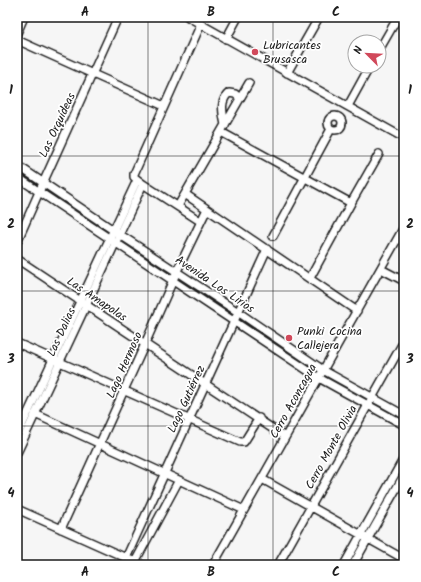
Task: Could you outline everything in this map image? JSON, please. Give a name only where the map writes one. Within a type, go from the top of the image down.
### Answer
[{"type":"street","points":[[18,30],[24,17]]},
{"type":"street","name":"Las Orquídeas","points":[[17,242],[42,183],[118,17]]},
{"type":"street","points":[[188,17],[404,138]]},
{"type":"street","points":[[226,39],[238,17]]},
{"type":"street","points":[[287,73],[319,17]]},
{"type":"street","points":[[387,36],[398,17]]},
{"type":"street","name":"Las Dalias","points":[[17,436],[56,361],[140,182],[134,174],[201,24]]},
{"type":"street","points":[[17,40],[164,106]]},
{"type":"street","points":[[348,106],[366,74]]},
{"type":"street","points":[[178,206],[249,83]]},
{"type":"street","points":[[225,125],[222,102],[229,94],[235,94],[240,98]]},
{"type":"street","points":[[273,236],[331,129]]},
{"type":"street","points":[[221,132],[351,203]]},
{"type":"street","points":[[310,278],[379,154]]},
{"type":"street","name":"Avenida Los Lirios","points":[[17,165],[323,370],[404,415]]},
{"type":"street","name":"Avenida Los Lirios","points":[[17,177],[319,378],[404,424]]},
{"type":"street","points":[[140,182],[200,221]]},
{"type":"street","points":[[185,194],[357,311]]},
{"type":"street","name":"Lago Hermoso","points":[[61,529],[177,271],[207,209]]},
{"type":"street","name":"Cerro Aconcagua","points":[[213,565],[404,227]]},
{"type":"street","name":"Lago Gutiérrez","points":[[126,558],[188,419],[267,249]]},
{"type":"street","name":"Las Amapolas","points":[[17,259],[259,418],[285,437]]},
{"type":"street","points":[[381,269],[404,281]]},
{"type":"street","name":"Cerro Monte Olivia","points":[[278,565],[404,341]]},
{"type":"street","points":[[17,343],[240,442],[244,442],[248,437],[259,418]]},
{"type":"street","name":"Las Dalias","points":[[17,453],[35,414],[56,361]]},
{"type":"street","points":[[35,414],[244,510]]},
{"type":"street","points":[[344,565],[404,458]]},
{"type":"street","points":[[353,565],[404,475]]},
{"type":"street","points":[[262,479],[404,559]]},
{"type":"street","points":[[135,562],[179,480]]},
{"type":"street","points":[[17,509],[142,565]]},
{"type":"place","name":"Lubricantes Brusasca","points":[[255,52]]},
{"type":"place","name":"Punki Cocina Callejera","points":[[289,338]]}]
